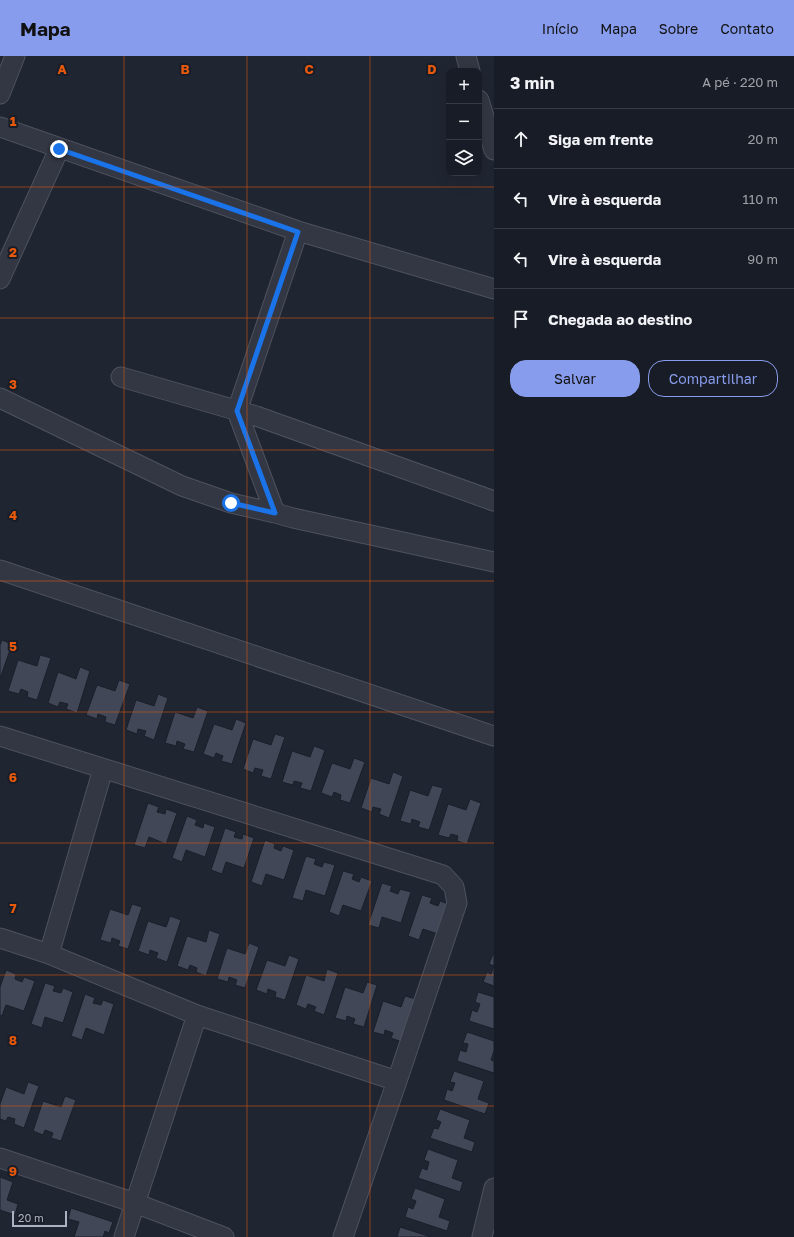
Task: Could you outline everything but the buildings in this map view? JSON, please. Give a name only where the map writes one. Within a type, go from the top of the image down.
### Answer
[{"type":"street","points":[[0,94],[15,56]]},
{"type":"street","points":[[466,56],[469,68]]},
{"type":"street","points":[[480,104],[494,150]]},
{"type":"street","points":[[0,127],[298,232],[494,289]]},
{"type":"street","points":[[0,279],[59,149]]},
{"type":"street","points":[[275,513],[237,411],[298,232]]},
{"type":"street","points":[[121,377],[256,416],[494,502]]},
{"type":"street","points":[[1,401],[182,486],[231,503],[494,562]]},
{"type":"street","points":[[0,570],[494,736]]},
{"type":"street","points":[[0,736],[443,875],[454,888],[457,903],[397,1081],[342,1237]]},
{"type":"street","points":[[49,954],[103,769]]},
{"type":"street","points":[[0,938],[49,954],[197,1015],[397,1081]]},
{"type":"street","points":[[124,1237],[197,1015]]},
{"type":"street","points":[[0,1158],[136,1203],[224,1237]]},
{"type":"street","points":[[482,1237],[493,1192]]},
{"type":"route","points":[[59,149],[298,232],[237,411],[275,513],[231,503]]}]
